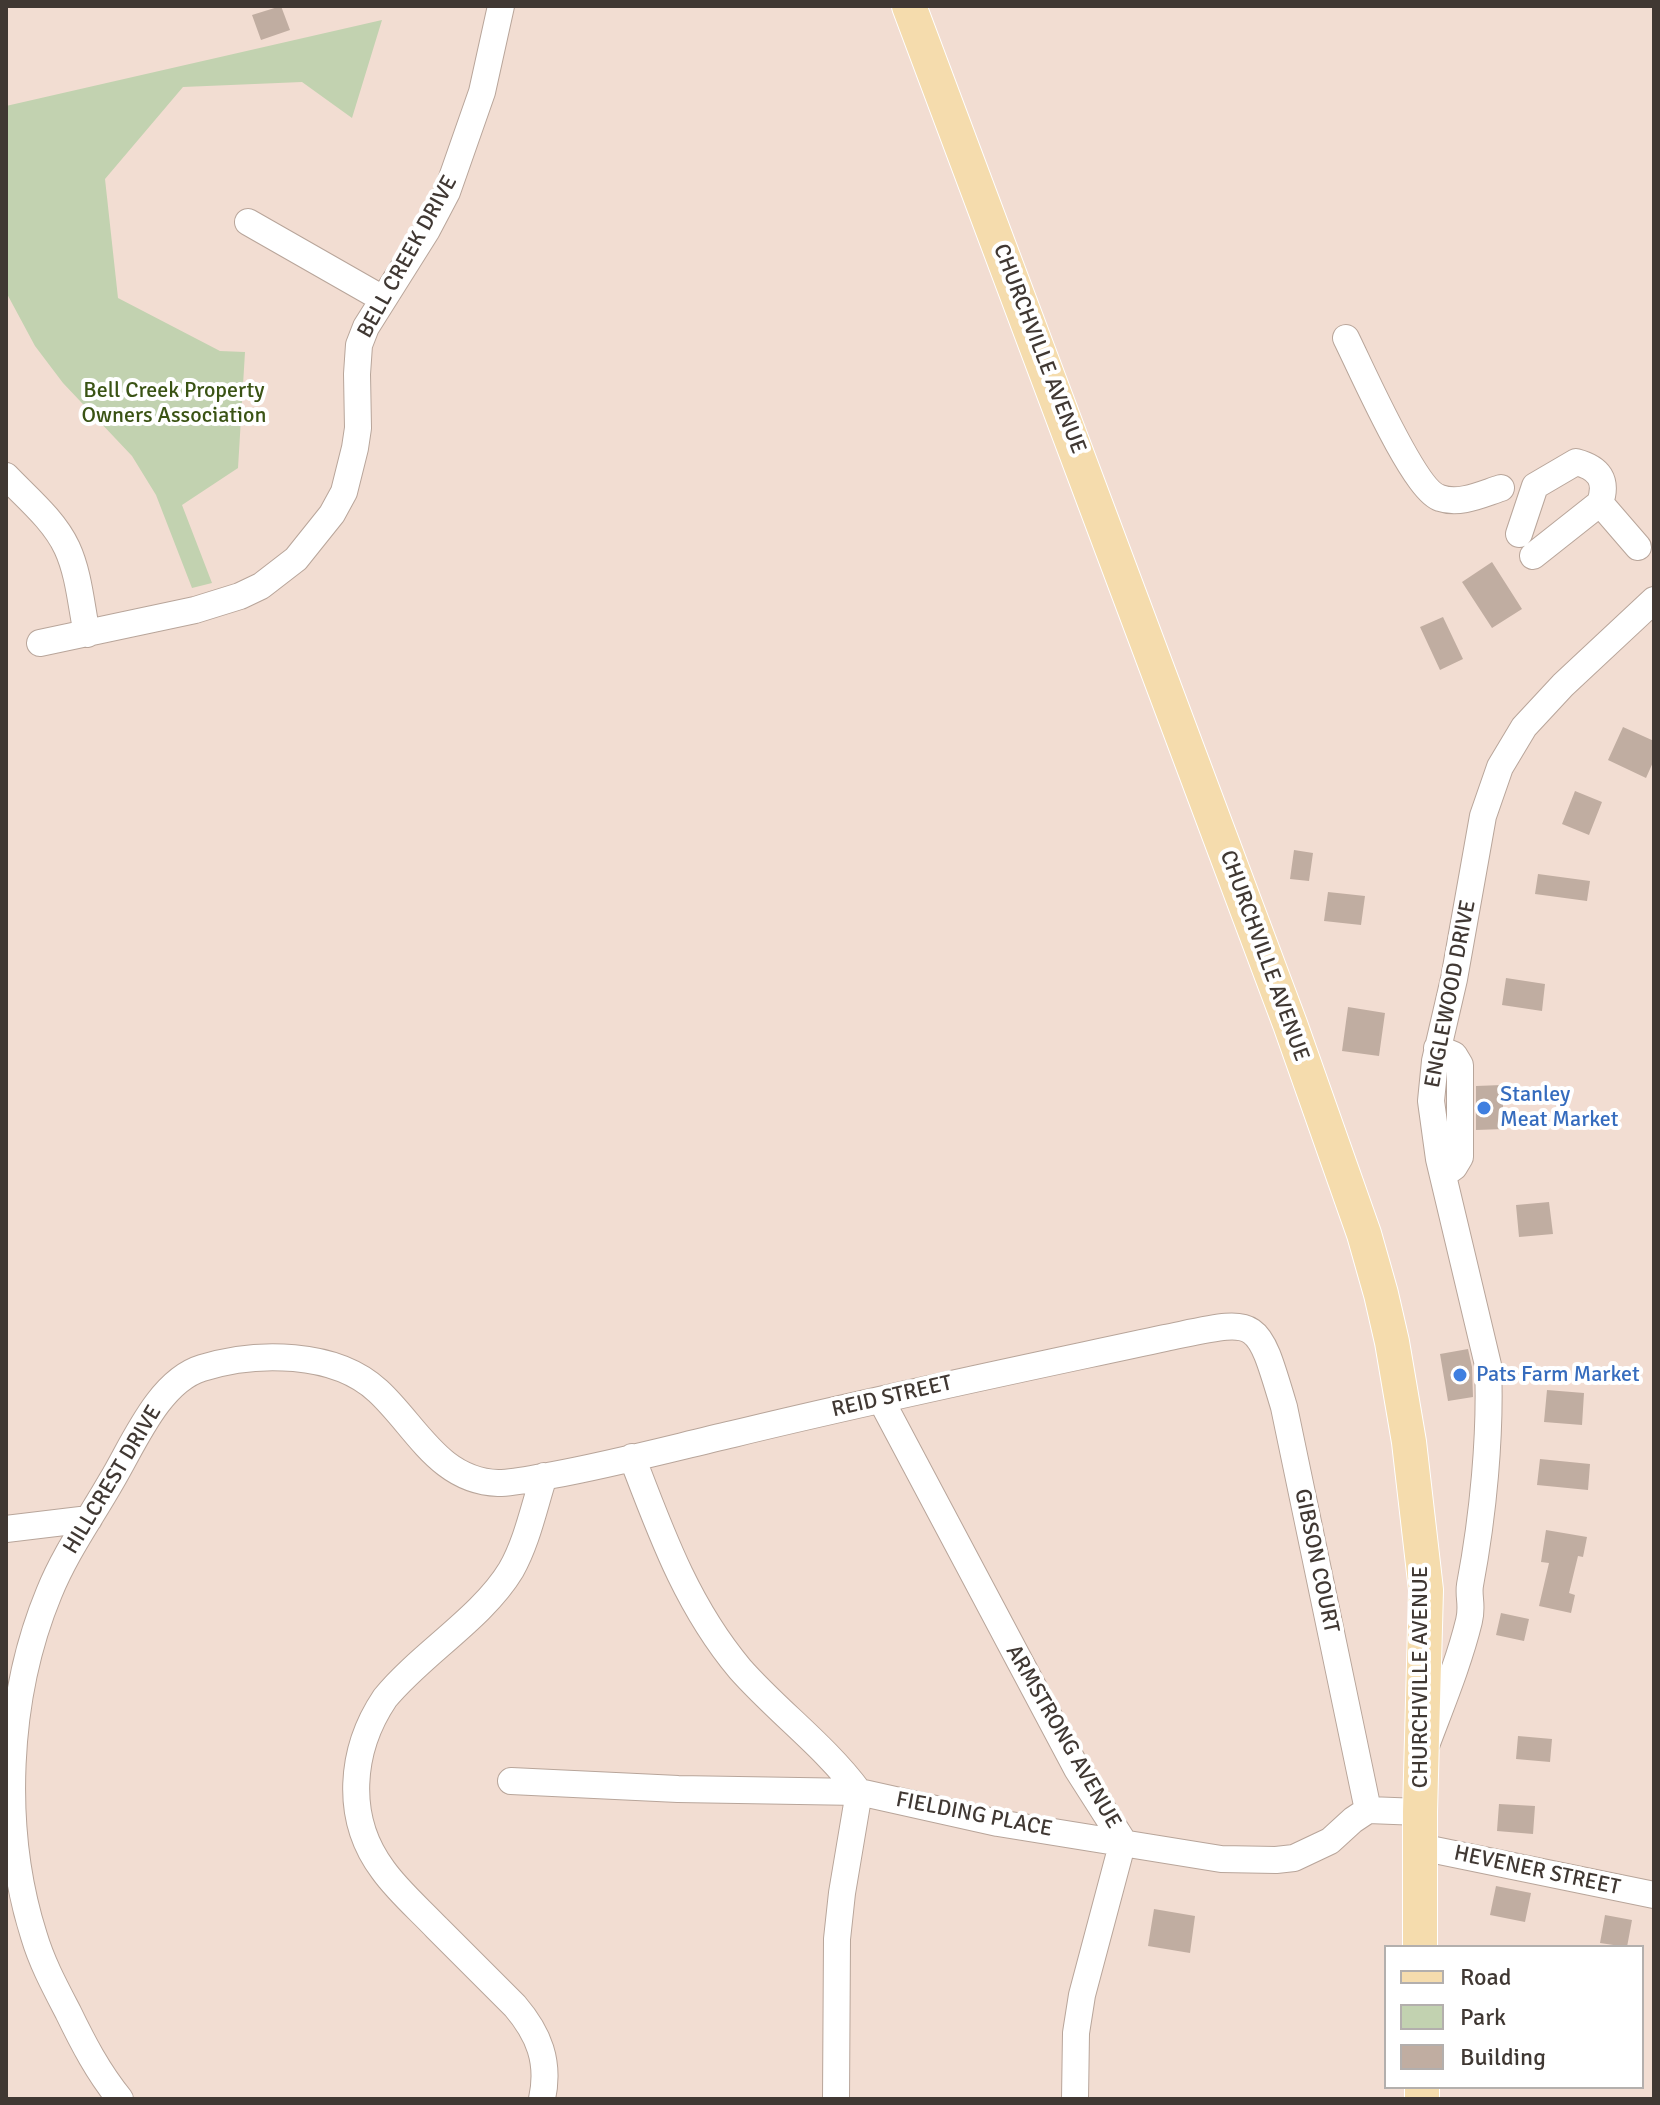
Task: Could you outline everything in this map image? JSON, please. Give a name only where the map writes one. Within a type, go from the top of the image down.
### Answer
[{"type":"main road","name":"CHURCHVILLE AVENUE","points":[[909,6],[1192,759],[1364,1234],[1392,1342],[1409,1442],[1426,1590],[1420,1945]]},
{"type":"street","name":"BELL CREEK DRIVE","points":[[40,643],[195,610],[240,596],[280,573],[315,537],[332,514],[352,468],[358,428],[359,345],[366,327],[427,230],[447,192],[482,92],[501,6]]},
{"type":"street","points":[[248,222],[383,299]]},
{"type":"street","points":[[1346,338],[1407,459],[1420,480],[1437,498],[1455,502],[1501,488]]},
{"type":"street","points":[[1576,462],[1592,466],[1601,478],[1604,491],[1600,503],[1526,545],[1535,486],[1576,462]]},
{"type":"street","points":[[6,476],[42,514],[66,546],[73,563],[87,634]]},
{"type":"street","points":[[1600,503],[1638,547]]},
{"type":"street","name":"ENGLEWOOD DRIVE","points":[[1423,1754],[1465,1635],[1472,1603],[1469,1589],[1480,1536],[1488,1365],[1431,1117],[1437,1048],[1457,966],[1483,816],[1500,767],[1524,727],[1547,701],[1654,600]]},
{"type":"street","name":"REID STREET","points":[[544,1476],[1165,1338],[1240,1326]]},
{"type":"street","name":"GIBSON COURT","points":[[1240,1326],[1256,1333],[1269,1355],[1284,1407],[1368,1810]]},
{"type":"street","name":"HILLCREST DRIVE","points":[[120,2099],[94,2063],[18,1925],[19,1866],[12,1803],[13,1748],[26,1666],[47,1595],[156,1406],[180,1378],[200,1368],[256,1359],[319,1360],[353,1372],[383,1395],[427,1449],[450,1468],[471,1478],[498,1483],[544,1476]]},
{"type":"street","name":"ARMSTRONG AVENUE","points":[[881,1400],[1077,1769],[1123,1841],[1082,1995],[1076,2033],[1075,2099]]},
{"type":"street","points":[[632,1457],[670,1557],[714,1634],[770,1702],[838,1764],[859,1792],[837,1939],[836,2099]]},
{"type":"street","points":[[542,2099],[544,2058],[532,2027],[384,1871],[363,1832],[356,1783],[362,1744],[385,1698],[491,1595],[513,1566],[544,1476]]},
{"type":"street","points":[[6,1529],[89,1519]]},
{"type":"street","points":[[1426,1590],[1456,1593],[1469,1589]]},
{"type":"street","name":"FIELDING PLACE","points":[[511,1781],[678,1789],[859,1792],[998,1823],[1221,1859],[1294,1858],[1330,1841],[1368,1810]]},
{"type":"street","points":[[1368,1810],[1420,1812]]},
{"type":"street","name":"HEVENER STREET","points":[[1420,1847],[1654,1895]]},
{"type":"green space","name":"Bell Creek Property Owners Association","points":[[382,20],[352,118],[302,82],[183,87],[105,179],[118,298],[220,351],[245,352],[238,468],[182,505],[212,583],[192,588],[156,495],[132,456],[63,383],[35,346],[6,292],[6,106]]},
{"type":"building","points":[[281,6],[290,30],[261,40],[252,15]]},
{"type":"building","points":[[1492,562],[1522,609],[1492,628],[1462,582]]},
{"type":"building","points":[[1443,617],[1463,659],[1440,670],[1420,627]]},
{"type":"building","points":[[1623,727],[1654,741],[1654,760],[1646,778],[1608,760]]},
{"type":"building","points":[[1575,791],[1602,802],[1589,835],[1562,824]]},
{"type":"building","points":[[1294,850],[1313,853],[1309,881],[1290,879]]},
{"type":"building","points":[[1538,874],[1590,881],[1587,901],[1535,894]]},
{"type":"building","points":[[1328,892],[1365,896],[1361,925],[1324,921]]},
{"type":"building","points":[[1506,978],[1545,984],[1542,1011],[1502,1005]]},
{"type":"building","points":[[1348,1007],[1385,1013],[1379,1056],[1342,1051]]},
{"type":"building","name":"Stanley Meat Market","points":[[1502,1085],[1504,1129],[1476,1130],[1476,1086]]},
{"type":"building","points":[[1549,1202],[1553,1234],[1519,1237],[1516,1205]]},
{"type":"building","name":"Pats Farm Market","points":[[1468,1349],[1473,1397],[1448,1401],[1440,1354]]},
{"type":"building","points":[[1547,1390],[1584,1393],[1582,1425],[1544,1422]]},
{"type":"building","points":[[1540,1459],[1590,1464],[1588,1490],[1537,1485]]},
{"type":"building","points":[[1546,1530],[1587,1537],[1583,1557],[1578,1556],[1569,1593],[1575,1595],[1571,1613],[1539,1606],[1549,1563],[1541,1562]]},
{"type":"building","points":[[1501,1613],[1529,1619],[1524,1641],[1496,1635]]},
{"type":"building","points":[[1518,1736],[1552,1739],[1550,1762],[1516,1759]]},
{"type":"building","points":[[1499,1804],[1535,1806],[1533,1834],[1497,1831]]},
{"type":"building","points":[[1496,1886],[1531,1893],[1525,1922],[1490,1915]]},
{"type":"building","points":[[1154,1909],[1195,1916],[1190,1953],[1148,1946]]},
{"type":"building","points":[[1605,1915],[1632,1920],[1627,1945],[1600,1943]]},
{"type":"place","name":"Stanley Meat Market","points":[[1484,1108]]},
{"type":"place","name":"Pats Farm Market","points":[[1460,1375]]}]
